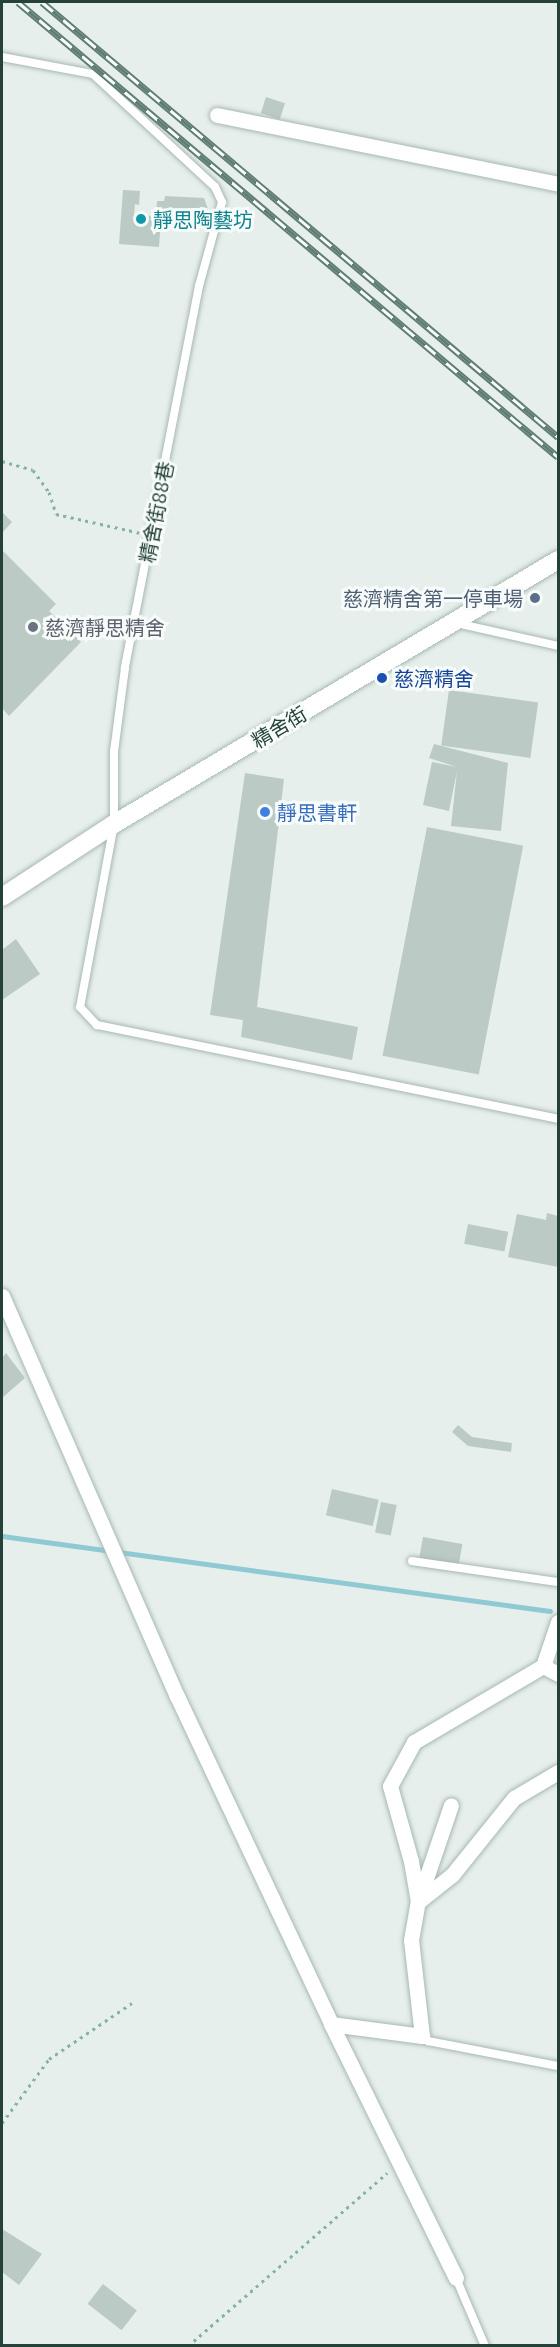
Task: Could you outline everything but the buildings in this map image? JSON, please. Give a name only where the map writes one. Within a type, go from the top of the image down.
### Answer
[{"type":"street","points":[[217,115],[558,184]]},
{"type":"street","name":"精舍街","points":[[2,897],[114,824],[558,560]]},
{"type":"street","points":[[2,1296],[177,1696],[331,2024],[456,2278]]},
{"type":"street","points":[[418,1902],[411,1861],[390,1786],[414,1742],[543,1666],[558,1622]]},
{"type":"street","points":[[543,1666],[558,1674]]},
{"type":"street","points":[[418,1902],[452,1875],[514,1798],[558,1772]]},
{"type":"street","points":[[331,2024],[422,2036],[411,1940],[418,1902],[451,1804]]},
{"type":"lane","name":"精舍街88巷","points":[[2,57],[93,74],[215,187],[222,202],[200,286],[125,668],[114,751],[114,824],[80,1006],[97,1025],[558,1119]]},
{"type":"lane","points":[[455,623],[558,646]]},
{"type":"lane","points":[[412,1561],[558,1582]]},
{"type":"lane","points":[[422,2036],[428,2041],[558,2066]]},
{"type":"lane","points":[[456,2278],[485,2346]]},
{"type":"path","points":[[2,461],[33,470],[49,492],[56,514],[151,535]]},
{"type":"path","points":[[2,2123],[49,2059],[132,2003]]},
{"type":"path","points":[[188,2346],[399,2162]]},
{"type":"waterway","points":[[2,1536],[550,1611]]},
{"type":"railway","points":[[18,2],[558,457]]},
{"type":"railway","points":[[42,2],[558,437]]},
{"type":"place","name":"靜思陶藝坊","points":[[141,219]]},
{"type":"place","name":"慈濟精舍第一停車場","points":[[535,598]]},
{"type":"place","name":"慈濟靜思精舍","points":[[33,627]]},
{"type":"place","name":"慈濟精舍","points":[[382,678]]},
{"type":"place","name":"靜思書軒","points":[[265,812]]}]
